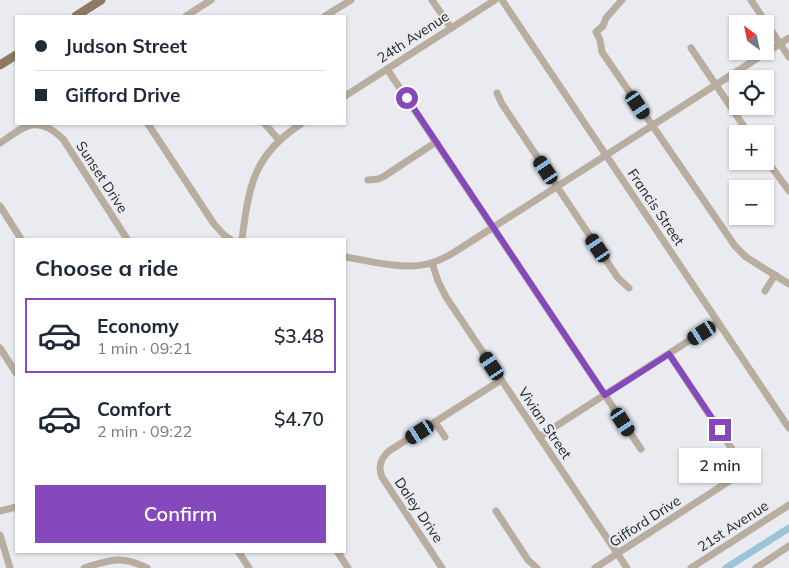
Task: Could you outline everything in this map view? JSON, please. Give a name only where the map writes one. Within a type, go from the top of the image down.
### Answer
[{"type":"main road","points":[[78,15],[101,0]]},
{"type":"main road","points":[[0,65],[15,56]]},
{"type":"street","points":[[188,15],[211,0]]},
{"type":"street","points":[[327,15],[351,0]]},
{"type":"street","points":[[432,0],[451,28]]},
{"type":"street","name":"24th Avenue","points":[[346,95],[495,0]]},
{"type":"street","name":"Francis Street","points":[[502,0],[789,428]]},
{"type":"street","points":[[622,0],[596,32],[600,40],[602,52],[734,246],[746,257],[789,284]]},
{"type":"street","points":[[750,0],[789,57]]},
{"type":"street","points":[[346,257],[397,265],[421,265],[432,263],[453,253],[789,38]]},
{"type":"street","points":[[691,48],[743,125]]},
{"type":"street","points":[[387,69],[641,449]]},
{"type":"street","points":[[497,93],[502,104],[618,278],[629,288]]},
{"type":"street","name":"Sunset Drive","points":[[0,143],[29,125]]},
{"type":"street","name":"Sunset Drive","points":[[38,125],[56,132],[63,139],[126,238]]},
{"type":"street","points":[[149,125],[214,224],[228,238]]},
{"type":"street","points":[[266,125],[280,140]]},
{"type":"street","points":[[242,238],[248,194],[257,170],[264,158],[280,140],[300,125]]},
{"type":"street","points":[[368,180],[383,177],[436,142]]},
{"type":"street","points":[[774,170],[789,191]]},
{"type":"street","points":[[0,206],[20,238]]},
{"type":"street","name":"Vivian Street","points":[[432,263],[446,297],[627,568]]},
{"type":"street","points":[[765,291],[775,275]]},
{"type":"street","points":[[539,437],[718,322]]},
{"type":"street","points":[[0,348],[15,371]]},
{"type":"street","points":[[669,354],[740,461],[740,471],[749,472]]},
{"type":"street","points":[[371,463],[380,466],[384,455],[389,451],[501,380]]},
{"type":"street","points":[[435,422],[445,437]]},
{"type":"street","name":"Daley Drive","points":[[380,466],[382,477],[442,568]]},
{"type":"street","name":"Gifford Drive","points":[[595,568],[737,476],[740,471]]},
{"type":"street","name":"21st Avenue","points":[[692,568],[789,505]]},
{"type":"street","points":[[0,511],[15,507]]},
{"type":"street","points":[[496,511],[528,560],[537,568]]},
{"type":"street","points":[[0,535],[10,568]]},
{"type":"street","points":[[756,568],[789,546]]},
{"type":"street","points":[[239,553],[249,568]]},
{"type":"street","points":[[338,553],[348,568]]},
{"type":"street","points":[[84,568],[112,560],[130,561],[147,568]]},
{"type":"waterway","points":[[726,568],[789,528]]},
{"type":"route","points":[[407,98],[605,395],[669,354],[720,430]]}]
